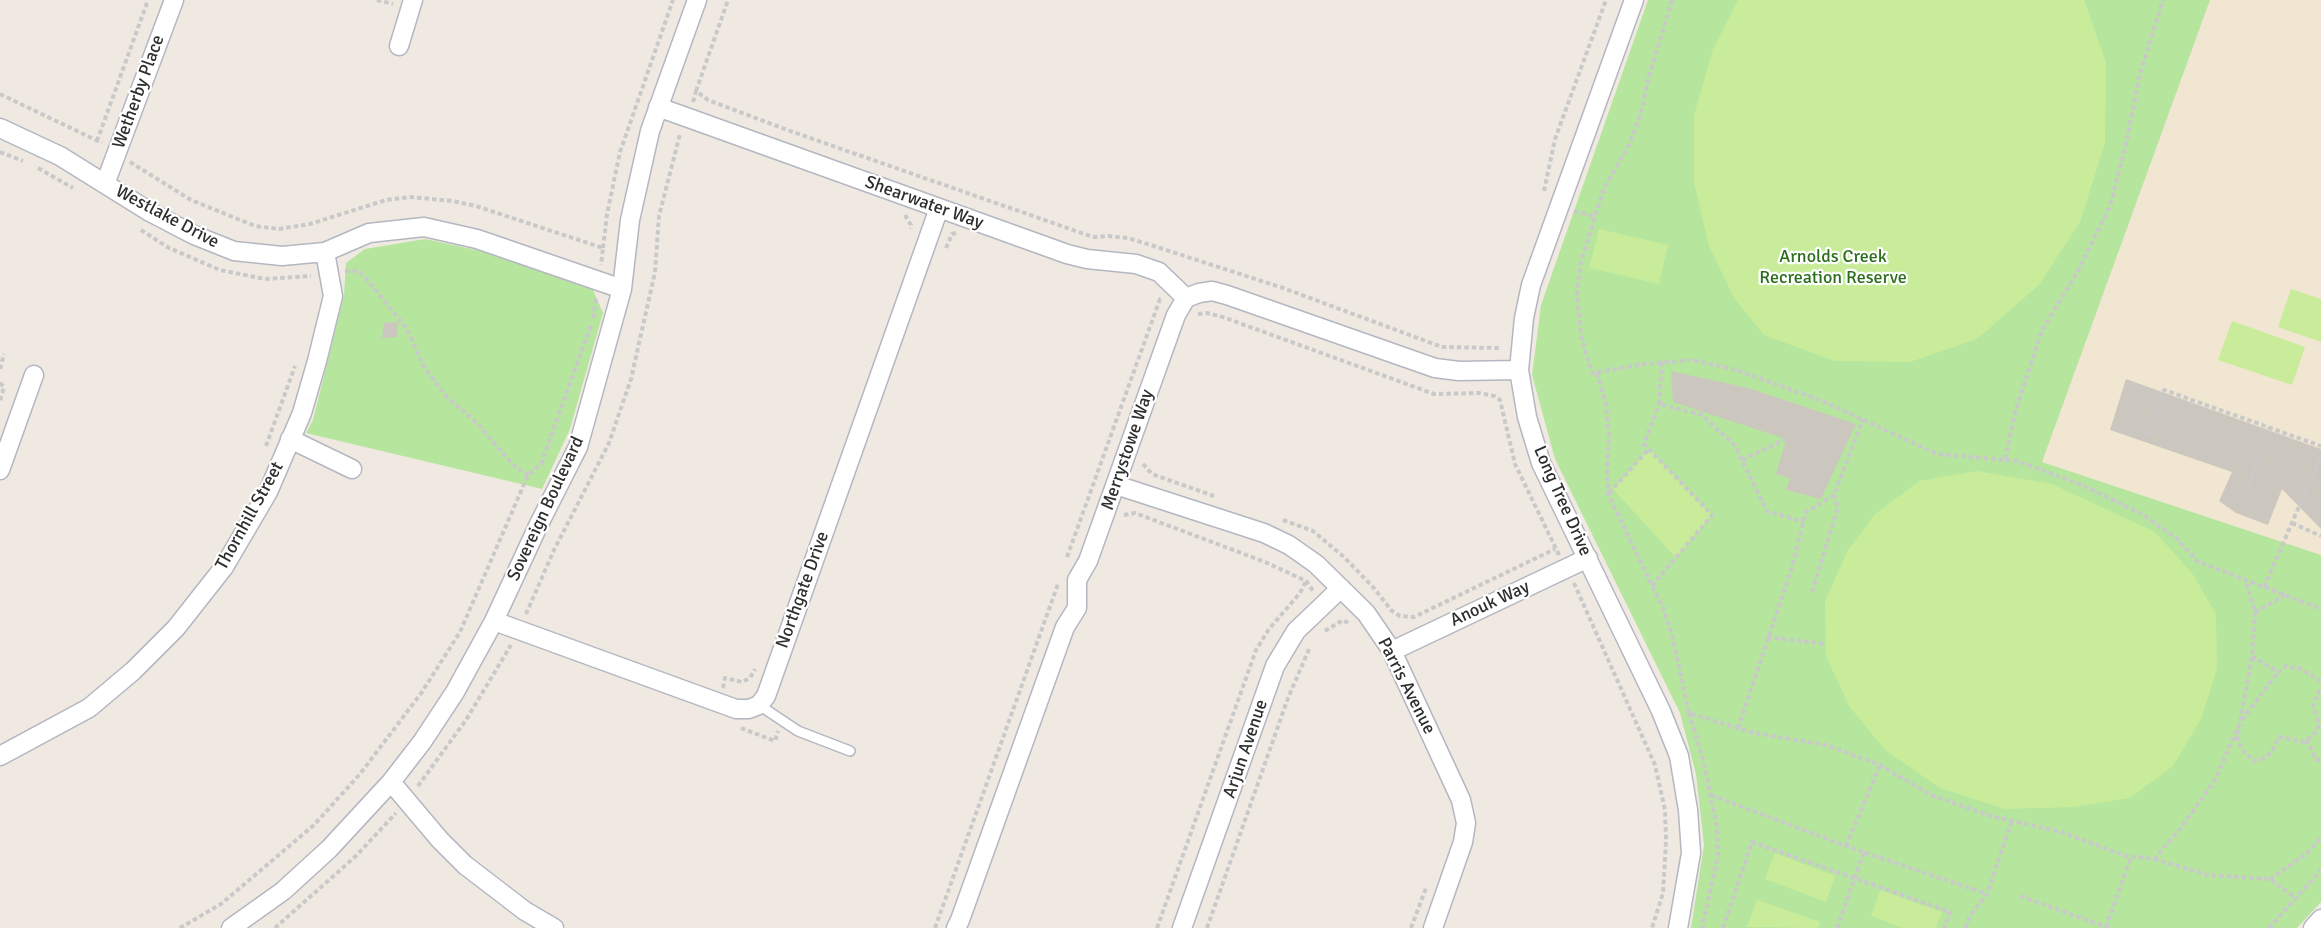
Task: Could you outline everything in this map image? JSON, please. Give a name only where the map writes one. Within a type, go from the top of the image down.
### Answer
[{"type":"street","name":"Wetherby Place","points":[[105,184],[174,0]]},
{"type":"street","points":[[399,46],[413,0]]},
{"type":"street","name":"Sovereign Boulevard","points":[[234,927],[283,891],[329,849],[391,782],[422,742],[455,692],[494,621],[578,447],[622,290],[630,220],[643,161],[658,107],[697,0]]},
{"type":"street","name":"Long Tree Drive","points":[[1634,0],[1531,285],[1524,318],[1519,370],[1527,417],[1541,463],[1661,711],[1679,756],[1688,810],[1691,853],[1678,928]]},
{"type":"street","name":"Shearwater Way","points":[[658,107],[1067,254],[1087,259],[1136,264],[1159,272],[1184,302]]},
{"type":"street","name":"Westlake Drive","points":[[0,128],[60,156],[150,212],[194,235],[234,251],[282,256],[325,252],[369,233],[424,227],[477,239],[622,290]]},
{"type":"street","name":"Northgate Drive","points":[[759,705],[766,696],[939,208]]},
{"type":"street","name":"Thornhill Street","points":[[0,756],[89,708],[133,670],[176,628],[224,567],[268,492],[302,413],[333,296],[325,252]]},
{"type":"street","points":[[1184,302],[1199,293],[1212,291],[1435,368],[1459,371],[1519,370]]},
{"type":"street","name":"Merrystowe Way","points":[[956,928],[1065,627],[1077,608],[1077,580],[1088,561],[1176,315],[1184,302]]},
{"type":"street","points":[[0,471],[34,375]]},
{"type":"street","points":[[290,440],[352,468]]},
{"type":"street","name":"Parris Avenue","points":[[1116,484],[1264,533],[1316,564],[1366,613],[1392,651],[1461,800],[1466,823],[1463,842],[1433,928]]},
{"type":"street","name":"Anouk Way","points":[[1392,651],[1571,576],[1588,558]]},
{"type":"street","name":"Arjun Avenue","points":[[1182,928],[1275,666],[1296,631],[1341,588]]},
{"type":"street","points":[[494,621],[517,642],[736,709],[749,709],[759,705]]},
{"type":"street","points":[[391,782],[465,865],[525,911],[554,928]]},
{"type":"street","points":[[2313,928],[2321,919]]},
{"type":"lane","points":[[759,705],[798,731],[850,751]]},
{"type":"path","points":[[97,141],[148,0]]},
{"type":"path","points":[[275,928],[356,856],[406,800],[466,720],[517,642],[554,550],[609,443],[632,379],[655,272],[659,216],[684,117],[694,101],[728,0]]},
{"type":"path","points":[[1672,0],[1648,80],[1641,113],[1629,145],[1604,188],[1581,261],[1577,293],[1581,336],[1592,373],[1662,362],[1692,360],[1737,370],[1827,403],[1936,454],[2006,459],[2082,485],[2140,513],[2175,537],[2197,561],[2321,609]]},
{"type":"path","points":[[2006,459],[2016,408],[2042,330],[2077,273],[2110,206],[2126,148],[2140,74],[2163,0]]},
{"type":"path","points":[[696,91],[708,100],[1093,237],[1128,238],[1283,288],[1442,347],[1501,348]]},
{"type":"path","points":[[0,93],[117,152],[191,200],[255,226],[279,230],[301,226],[386,200],[410,197],[453,201],[476,206],[603,248],[593,321],[541,464],[528,475],[460,632],[423,692],[360,774],[306,832],[221,904],[180,928]]},
{"type":"path","points":[[908,173],[894,208],[907,216],[911,225],[911,233]]},
{"type":"path","points":[[945,252],[952,234],[962,232]]},
{"type":"path","points":[[329,274],[351,270],[365,277],[407,329],[425,369],[447,397],[478,424],[511,463],[528,475]]},
{"type":"path","points":[[305,278],[310,281]]},
{"type":"path","points":[[1156,294],[1160,299],[1184,302],[1195,315],[1206,312],[1220,316],[1434,394],[1479,393],[1494,396],[1500,400],[1515,464],[1555,549],[1571,576],[1655,765],[1665,810],[1666,841],[1663,893],[1652,928]]},
{"type":"path","points":[[1067,557],[1160,299]]},
{"type":"path","points":[[0,369],[4,354]]},
{"type":"path","points":[[265,450],[296,361]]},
{"type":"path","points":[[1652,586],[1712,515],[1644,444],[1659,404],[1662,362]]},
{"type":"path","points":[[1597,372],[1606,404],[1609,436],[1606,477],[1608,494],[1663,608],[1672,635],[1689,713],[1754,733],[1826,744],[1880,765],[1931,795],[1991,816],[2061,832],[2131,857],[2154,859],[2208,875],[2270,879],[2296,898]]},
{"type":"path","points":[[0,382],[4,387],[0,401]]},
{"type":"path","points":[[2143,432],[2149,435],[2164,390],[2321,446]]},
{"type":"path","points":[[1659,404],[1702,415],[1735,446],[1767,511],[1804,522]]},
{"type":"path","points":[[1738,728],[1791,570],[1806,512],[1834,495],[1863,419]]},
{"type":"path","points":[[2249,486],[2269,429]]},
{"type":"path","points":[[1742,460],[1786,439]]},
{"type":"path","points":[[1608,494],[1649,449]]},
{"type":"path","points":[[1141,455],[1143,465],[1152,474],[1217,496]]},
{"type":"path","points":[[2264,587],[2321,456]]},
{"type":"path","points":[[1812,592],[1838,507],[1834,495]]},
{"type":"path","points":[[1121,523],[1124,515],[1135,513],[1265,562],[1306,581],[1300,593],[1269,629],[1256,650],[1157,928]]},
{"type":"path","points":[[1281,519],[1313,531],[1344,557],[1392,611],[1400,616],[1414,617],[1555,549]]},
{"type":"path","points":[[2292,523],[2321,536]]},
{"type":"path","points":[[1564,589],[1571,576]]},
{"type":"path","points":[[2245,579],[2255,612],[2252,656],[2237,737],[2242,750],[2254,761],[2262,759],[2271,753],[2278,737],[2308,742],[2316,760],[2321,759]]},
{"type":"path","points":[[935,928],[1059,580]]},
{"type":"path","points":[[2255,612],[2286,595]]},
{"type":"path","points":[[1317,638],[1343,620],[1357,630]]},
{"type":"path","points":[[1767,637],[1826,644]]},
{"type":"path","points":[[1207,928],[1288,698],[1311,644]]},
{"type":"path","points":[[2252,656],[2278,672]]},
{"type":"path","points":[[718,702],[725,678],[742,682],[750,678],[758,660]]},
{"type":"path","points":[[2154,859],[2181,828],[2215,780],[2240,723],[2278,672],[2286,666],[2301,669],[2321,681]]},
{"type":"path","points":[[2304,742],[2317,731],[2319,725],[2313,706],[2321,686]]},
{"type":"path","points":[[768,737],[775,741],[782,721]]},
{"type":"path","points":[[1846,846],[1880,765]]},
{"type":"path","points":[[1711,795],[1846,846],[1987,894]]},
{"type":"path","points":[[1965,928],[1970,916],[1987,894],[2012,820]]},
{"type":"path","points":[[2270,879],[2305,855],[2321,838]]},
{"type":"path","points":[[1723,928],[1752,842],[1950,912],[1944,928]]},
{"type":"path","points":[[1837,928],[1864,852]]},
{"type":"path","points":[[2020,896],[2107,928],[2131,857]]},
{"type":"path","points":[[2269,928],[2321,870]]},
{"type":"path","points":[[1411,928],[1427,883]]},
{"type":"shaded area","points":[[2210,0],[2321,0],[2321,555],[2042,462]]},
{"type":"green space","name":"Arnolds Creek Recreation Reserve","points":[[1648,0],[2210,0],[2042,462],[2321,555],[2321,902],[2297,928],[1691,928],[1704,845],[1696,774],[1680,713],[1555,459],[1532,375],[1541,305]]},
{"type":"green space","points":[[1738,0],[2084,0],[2106,62],[2105,143],[2080,222],[2039,285],[1977,339],[1910,362],[1835,361],[1764,335],[1734,298],[1709,246],[1694,183],[1694,115],[1713,49]]},
{"type":"green space","points":[[1599,229],[1668,245],[1659,284],[1589,268]]},
{"type":"green space","points":[[425,239],[481,251],[593,290],[603,313],[570,429],[542,489],[306,433],[313,420],[344,295],[346,263],[365,249]]},
{"type":"green space","points":[[2291,289],[2321,299],[2321,342],[2278,327]]},
{"type":"green space","points":[[2232,321],[2305,347],[2292,385],[2218,360]]},
{"type":"green space","points":[[1649,449],[1712,515],[1676,558],[1613,489]]},
{"type":"green space","points":[[1977,471],[2052,484],[2155,532],[2192,573],[2216,614],[2217,669],[2201,719],[2173,766],[2130,798],[2073,807],[2005,809],[1940,788],[1885,750],[1849,706],[1826,656],[1825,601],[1848,550],[1875,514],[1919,481]]},
{"type":"green space","points":[[1775,853],[1835,876],[1826,902],[1765,879]]},
{"type":"green space","points":[[1880,890],[1942,912],[1936,928],[1903,928],[1871,916]]},
{"type":"green space","points":[[1757,900],[1820,922],[1818,928],[1747,927]]},
{"type":"building","points":[[398,322],[397,337],[382,338],[384,323]]},
{"type":"building","points":[[1671,371],[1748,388],[1856,424],[1821,499],[1786,490],[1790,478],[1776,474],[1786,439],[1673,402]]},
{"type":"building","points":[[2126,379],[2321,449],[2321,529],[2282,489],[2268,525],[2236,513],[2219,501],[2232,472],[2110,430]]}]
